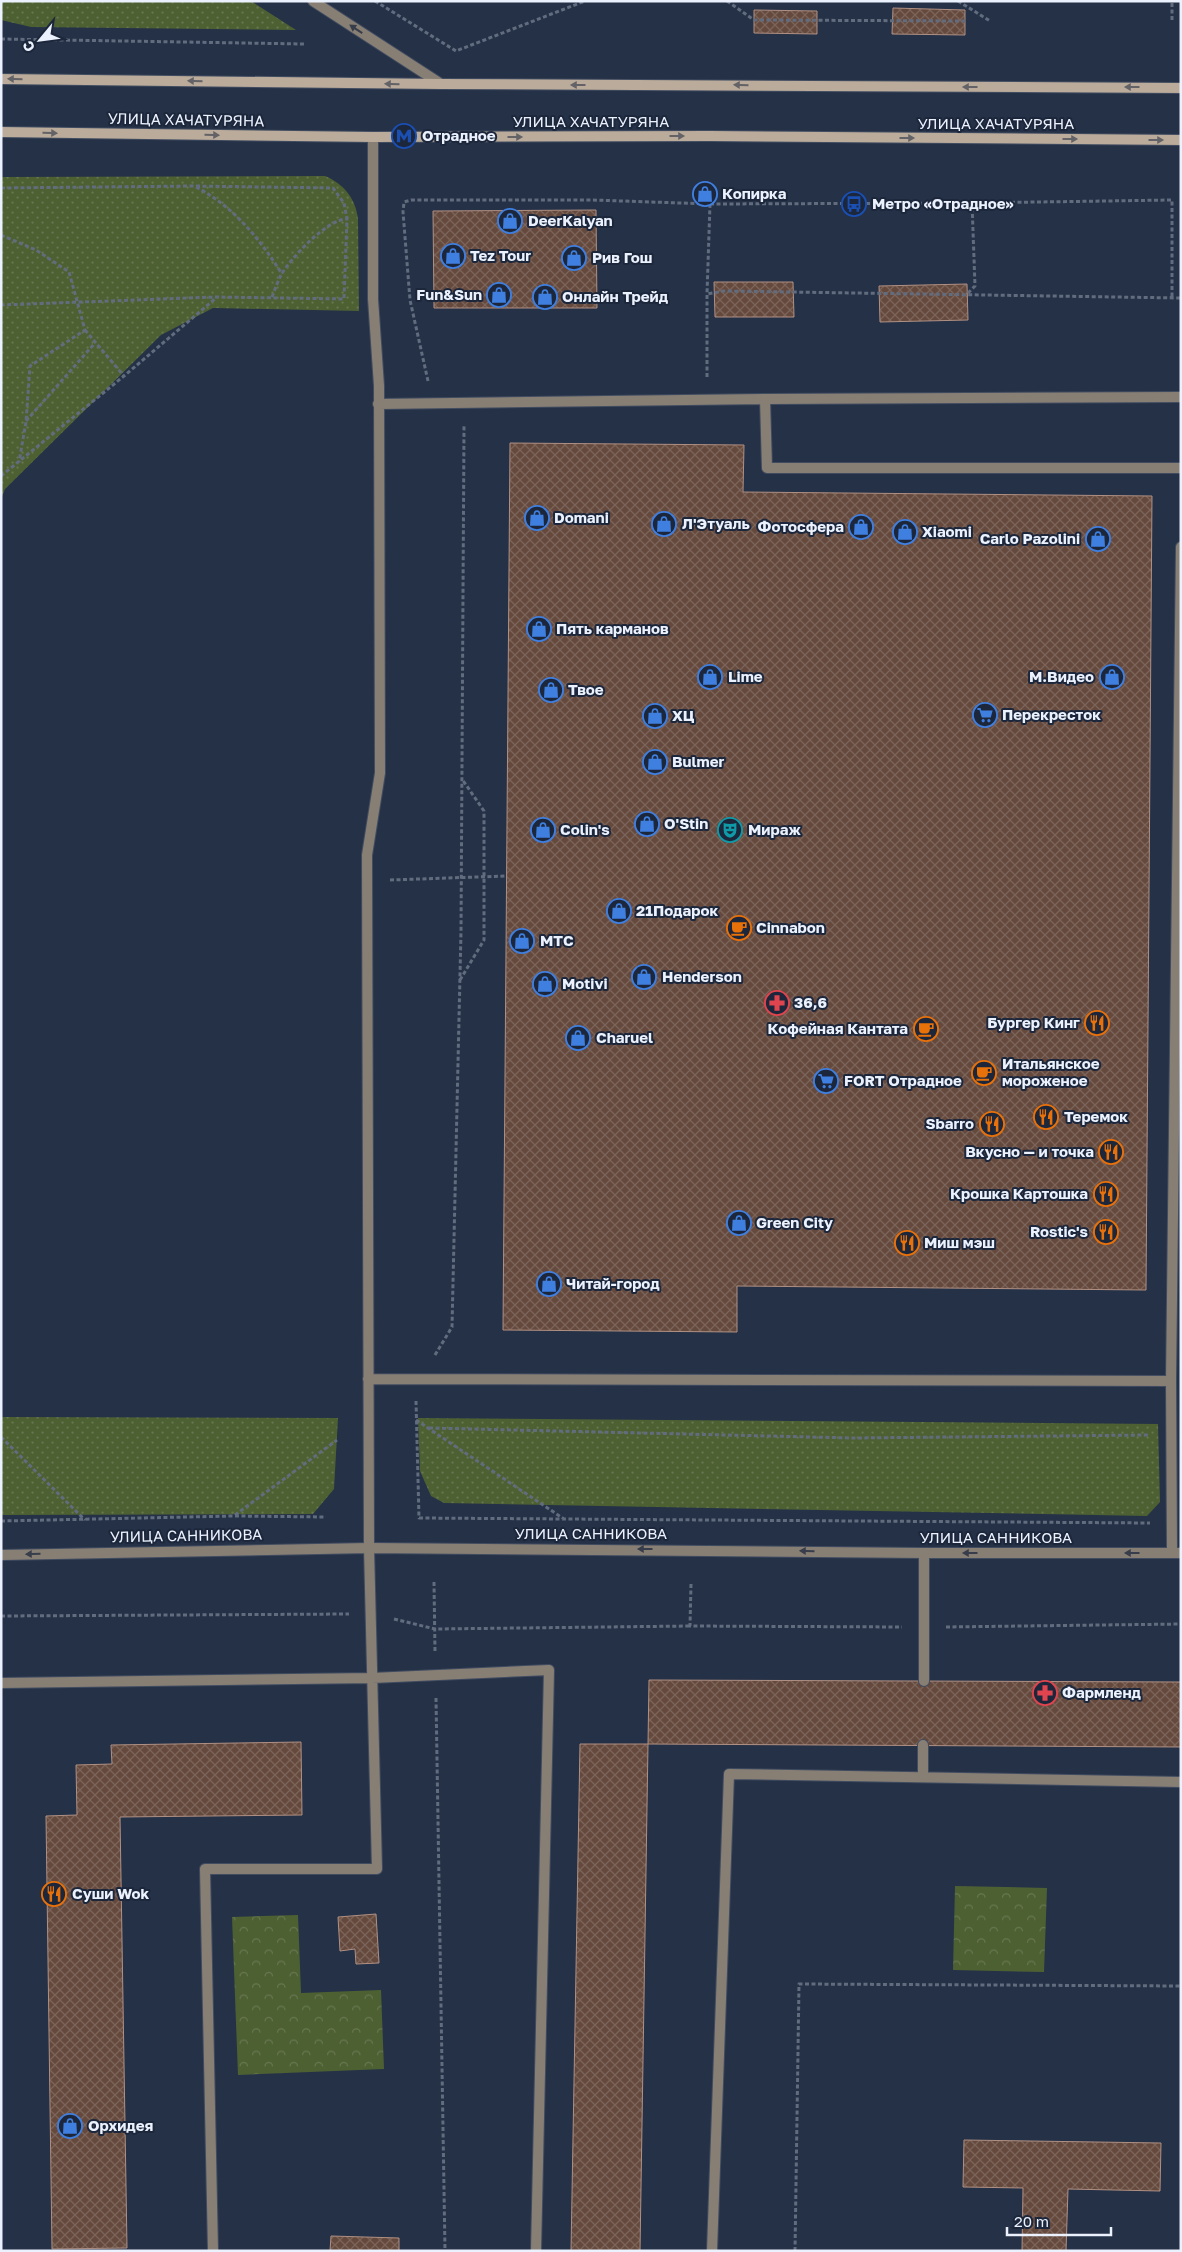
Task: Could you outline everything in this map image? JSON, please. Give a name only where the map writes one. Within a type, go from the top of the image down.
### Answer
[{"type":"main road","points":[[1,79],[441,84],[1181,88]]},
{"type":"main road","name":"УЛИЦА ХАЧАТУРЯНА","points":[[1,132],[373,137],[710,136],[1181,140]]},
{"type":"street","points":[[313,1],[441,84]]},
{"type":"street","points":[[213,2251],[205,1869],[377,1869],[369,1548],[368,1379],[367,855],[380,773],[378,404],[373,299],[373,137]]},
{"type":"street","points":[[378,404],[764,399],[1181,397]]},
{"type":"street","points":[[764,399],[767,468],[1181,468]]},
{"type":"street","points":[[1176,1553],[1172,1523],[1172,1381],[1181,547]]},
{"type":"street","points":[[368,1379],[1172,1381]]},
{"type":"street","name":"УЛИЦА САННИКОВА","points":[[1,1555],[369,1548],[924,1553],[1176,1553]]},
{"type":"street","points":[[924,1553],[924,1681]]},
{"type":"street","points":[[1,1683],[372,1678],[549,1670],[536,2251]]},
{"type":"street","points":[[922,1745],[924,1776]]},
{"type":"street","points":[[712,2251],[729,1774],[1181,1782]]},
{"type":"path","points":[[375,1],[456,51],[585,1]]},
{"type":"path","points":[[727,1],[754,20],[965,21]]},
{"type":"path","points":[[958,1],[990,21]]},
{"type":"path","points":[[1172,1],[1172,20]]},
{"type":"path","points":[[1,39],[304,44]]},
{"type":"path","points":[[194,186],[211,195],[243,221],[282,274]]},
{"type":"path","points":[[1,188],[194,186],[333,188],[344,203],[347,219],[344,299],[216,297],[1,305]]},
{"type":"path","points":[[432,404],[410,300],[403,212],[404,202],[417,199],[593,200],[710,204],[1172,200],[1172,298]]},
{"type":"path","points":[[967,294],[975,286],[972,203]]},
{"type":"path","points":[[698,377],[707,377],[710,204]]},
{"type":"path","points":[[272,297],[282,274],[294,258],[324,230],[341,219],[347,219]]},
{"type":"path","points":[[1,235],[36,250],[69,272],[85,330],[124,376]]},
{"type":"path","points":[[707,294],[724,291],[1181,298]]},
{"type":"path","points":[[1,476],[124,376],[216,297]]},
{"type":"path","points":[[19,462],[26,422],[30,366],[85,330]]},
{"type":"path","points":[[26,422],[95,342]]},
{"type":"path","points":[[469,403],[464,418],[461,877],[452,1327],[416,1388],[419,1518],[1172,1523]]},
{"type":"path","points":[[459,980],[484,940],[484,812],[462,779]]},
{"type":"path","points":[[367,882],[506,876]]},
{"type":"path","points":[[416,1420],[564,1520]]},
{"type":"path","points":[[429,1428],[852,1438],[1172,1434]]},
{"type":"path","points":[[1,1437],[85,1520]]},
{"type":"path","points":[[234,1516],[337,1440]]},
{"type":"path","points":[[1,1521],[234,1516],[326,1517]]},
{"type":"path","points":[[434,1582],[445,2251]]},
{"type":"path","points":[[795,2251],[799,1984],[1181,1986]]},
{"type":"green space","points":[[1,1],[251,1],[296,30],[31,27],[1,20]]},
{"type":"green space","points":[[325,176],[338,183],[348,193],[357,212],[359,311],[213,308],[161,335],[5,489],[1,499],[1,177]]},
{"type":"green space","points":[[1,1417],[338,1418],[334,1489],[313,1514],[1,1515]]},
{"type":"green space","points":[[418,1418],[1158,1424],[1160,1502],[1147,1516],[444,1503],[431,1496],[420,1471]]},
{"type":"green space","points":[[955,1886],[1047,1888],[1044,1972],[953,1970]]},
{"type":"green space","points":[[298,1915],[301,1993],[381,1990],[384,2069],[238,2075],[232,1917]]},
{"type":"building","points":[[893,8],[965,10],[965,35],[892,34]]},
{"type":"building","points":[[754,10],[817,11],[817,34],[754,33]]},
{"type":"building","points":[[596,210],[597,308],[434,308],[433,211]]},
{"type":"building","points":[[714,282],[793,282],[794,317],[715,317]]},
{"type":"building","points":[[967,284],[968,320],[880,322],[879,286]]},
{"type":"building","name":"FORT Отрадное","points":[[510,443],[744,445],[743,492],[1152,496],[1146,1290],[737,1286],[737,1332],[503,1330]]},
{"type":"building","points":[[649,1680],[1181,1682],[1181,1747],[648,1744]]},
{"type":"building","points":[[301,1742],[302,1815],[120,1817],[127,2248],[52,2249],[46,1816],[77,1815],[76,1765],[112,1764],[111,1745]]},
{"type":"building","points":[[580,1744],[648,1744],[640,2251],[571,2251]]},
{"type":"building","points":[[376,1914],[379,1963],[356,1964],[355,1949],[340,1951],[338,1917]]},
{"type":"building","points":[[964,2140],[1161,2143],[1160,2191],[1068,2189],[1066,2251],[1022,2251],[1023,2188],[963,2187]]},
{"type":"building","points":[[331,2236],[399,2238],[399,2251],[330,2251]]},
{"type":"place","name":"Отрадное","points":[[404,136]]},
{"type":"place","name":"Копирка","points":[[705,194]]},
{"type":"place","name":"Метро «Отрадное»","points":[[854,204]]},
{"type":"place","name":"DeerKalyan","points":[[510,221]]},
{"type":"place","name":"Tez Tour","points":[[453,256]]},
{"type":"place","name":"Рив Гош","points":[[574,258]]},
{"type":"place","name":"Fun&Sun","points":[[499,295]]},
{"type":"place","name":"Онлайн Трейд","points":[[545,297]]},
{"type":"place","name":"Domani","points":[[537,518]]},
{"type":"place","name":"Л'Этуаль","points":[[664,524]]},
{"type":"place","name":"Фотосфера","points":[[861,527]]},
{"type":"place","name":"Xiaomi","points":[[905,532]]},
{"type":"place","name":"Carlo Pazolini","points":[[1098,539]]},
{"type":"place","name":"Пять карманов","points":[[539,629]]},
{"type":"place","name":"Lime","points":[[710,677]]},
{"type":"place","name":"М.Видео","points":[[1112,677]]},
{"type":"place","name":"Твое","points":[[551,690]]},
{"type":"place","name":"Перекресток","points":[[985,715]]},
{"type":"place","name":"ХЦ","points":[[655,716]]},
{"type":"place","name":"Bulmer","points":[[655,762]]},
{"type":"place","name":"O'Stin","points":[[647,824]]},
{"type":"place","name":"Colin's","points":[[543,830]]},
{"type":"place","name":"Мираж","points":[[730,830]]},
{"type":"place","name":"21Подарок","points":[[619,911]]},
{"type":"place","name":"Cinnabon","points":[[739,928]]},
{"type":"place","name":"МТС","points":[[522,941]]},
{"type":"place","name":"Henderson","points":[[644,977]]},
{"type":"place","name":"Motivi","points":[[545,984]]},
{"type":"place","name":"36,6","points":[[777,1003]]},
{"type":"place","name":"Бургер Кинг","points":[[1097,1023]]},
{"type":"place","name":"Кофейная Кантата","points":[[926,1029]]},
{"type":"place","name":"Charuel","points":[[578,1038]]},
{"type":"place","name":"Итальянское мороженое","points":[[984,1073]]},
{"type":"place","name":"FORT Отрадное","points":[[826,1081]]},
{"type":"place","name":"Теремок","points":[[1046,1117]]},
{"type":"place","name":"Sbarro","points":[[992,1124]]},
{"type":"place","name":"Вкусно — и точка","points":[[1111,1152]]},
{"type":"place","name":"Крошка Картошка","points":[[1106,1194]]},
{"type":"place","name":"Green City","points":[[739,1223]]},
{"type":"place","name":"Rostic's","points":[[1106,1232]]},
{"type":"place","name":"Миш мэш","points":[[907,1243]]},
{"type":"place","name":"Читай-город","points":[[549,1284]]},
{"type":"place","name":"Фармленд","points":[[1045,1693]]},
{"type":"place","name":"Суши Wok","points":[[54,1894]]},
{"type":"place","name":"Орхидея","points":[[70,2126]]}]
